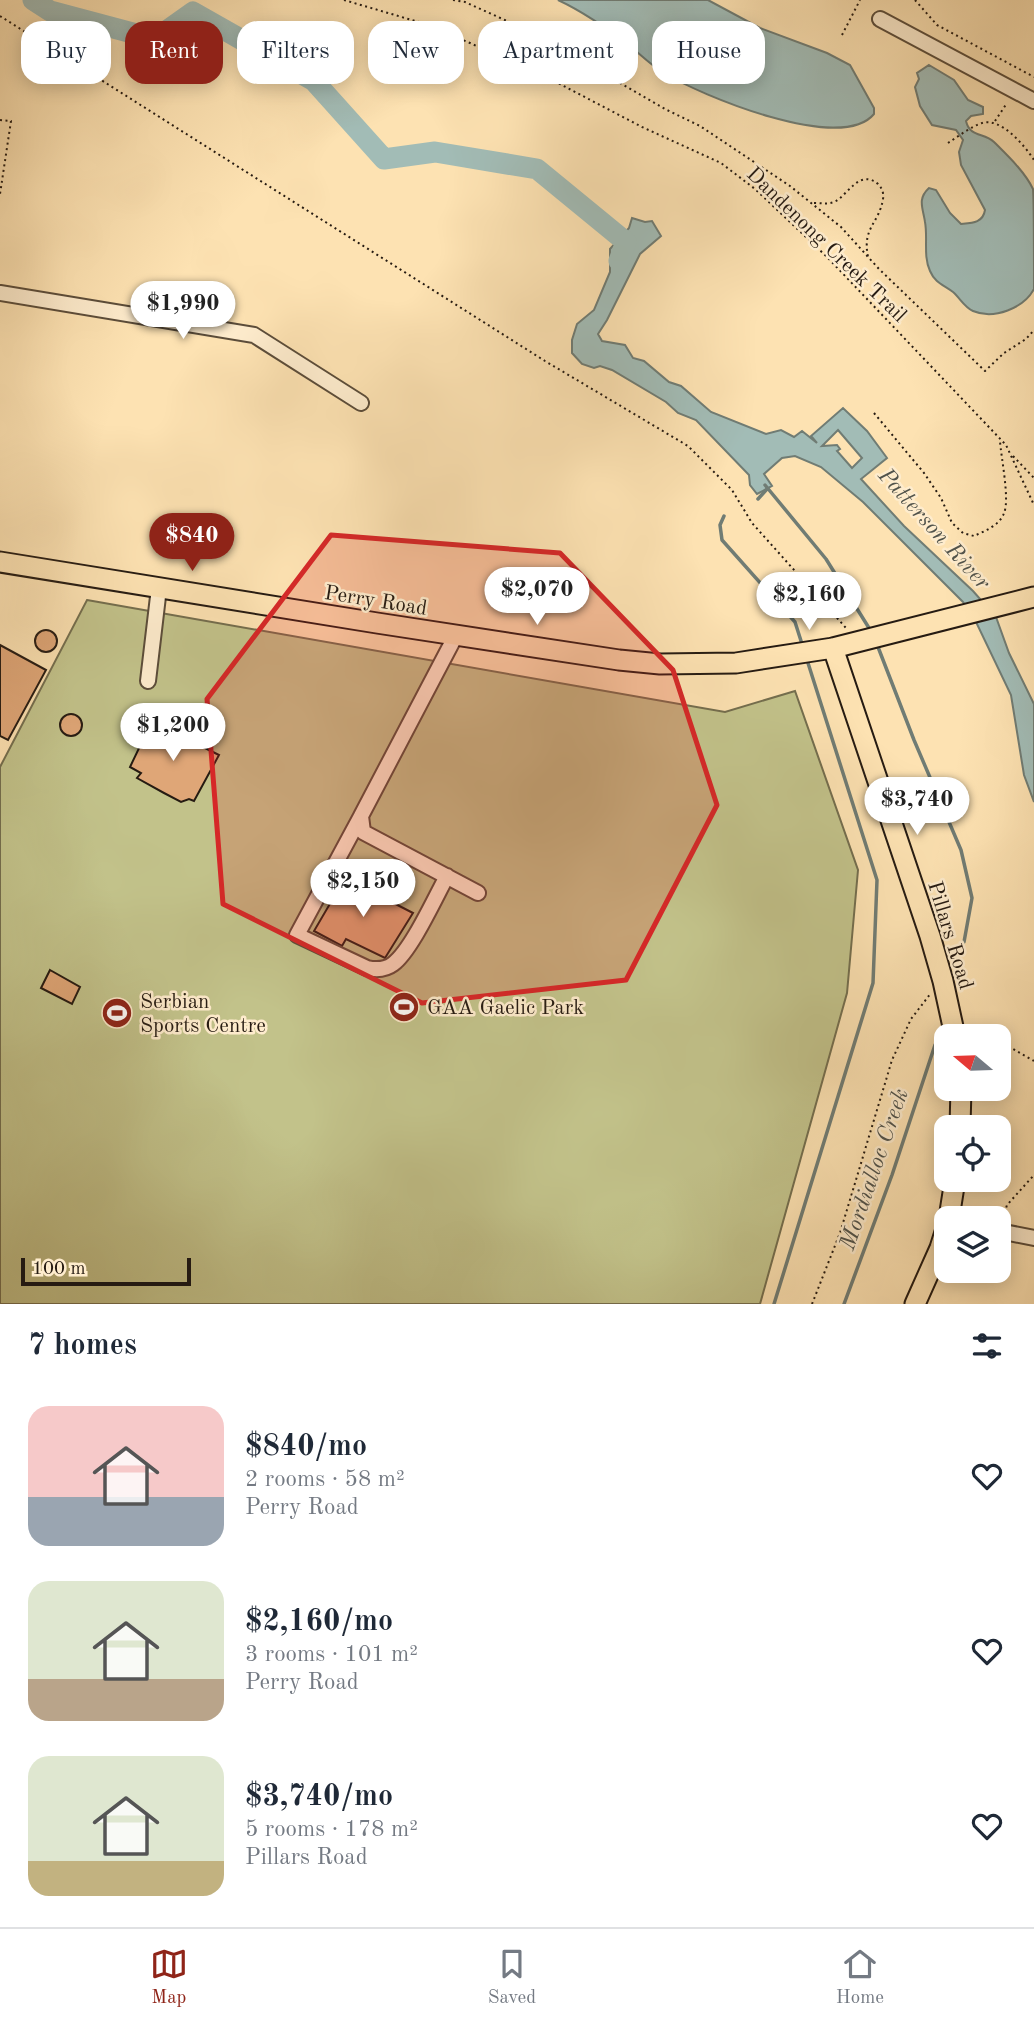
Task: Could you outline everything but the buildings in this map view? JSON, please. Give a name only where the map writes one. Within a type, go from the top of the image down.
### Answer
[{"type":"main road","name":"Perry Road","points":[[0,562],[456,635],[660,664],[736,663],[833,648],[1034,597]]},
{"type":"main road","name":"Pillars Road","points":[[833,648],[943,981],[953,1024]]},
{"type":"main road","points":[[915,1304],[934,1261]]},
{"type":"street","points":[[880,19],[1034,101]]},
{"type":"street","points":[[0,293],[254,335],[361,403]]},
{"type":"street","points":[[148,681],[159,588]]},
{"type":"street","points":[[447,876],[403,955],[391,966],[379,970],[367,968],[297,935],[456,635]]},
{"type":"street","points":[[361,816],[363,832],[478,893]]},
{"type":"street","points":[[1011,1228],[1034,1238]]},
{"type":"path","name":"Dandenong Creek Trail","points":[[344,0],[422,23],[470,43],[721,163],[755,188],[827,257],[1000,440],[1010,453],[1034,505]]},
{"type":"path","points":[[453,0],[465,2],[518,26],[700,126],[812,202],[841,227],[868,258],[985,371],[1003,353],[1026,339],[1034,330]]},
{"type":"path","points":[[842,35],[860,0]]},
{"type":"path","points":[[915,0],[937,25],[1034,77]]},
{"type":"path","points":[[0,16],[545,361],[688,446],[732,490],[752,523],[858,642]]},
{"type":"path","points":[[994,122],[1014,90]]},
{"type":"path","points":[[0,120],[11,121],[0,194]]},
{"type":"path","points":[[948,143],[984,122],[994,122],[1010,134],[1034,160]]},
{"type":"path","points":[[812,202],[827,204],[835,201],[857,181],[865,179],[878,184],[883,190],[883,199],[866,236],[868,258]]},
{"type":"path","points":[[874,413],[924,473],[952,523],[963,533],[974,536],[998,523],[1005,513],[1000,440]]},
{"type":"path","points":[[1010,453],[1034,478]]},
{"type":"path","points":[[811,1304],[840,1233],[892,1060],[911,1019],[924,999],[943,981]]},
{"type":"path","points":[[1012,1048],[1034,1061]]},
{"type":"path","points":[[1007,1206],[1034,1175]]},
{"type":"highlighted area","points":[[331,535],[560,553],[673,670],[717,805],[626,980],[422,1003],[223,904],[207,699]]},
{"type":"green space","points":[[87,600],[725,712],[795,691],[858,870],[847,993],[760,1304],[0,1304],[0,767]]},
{"type":"water","points":[[558,0],[708,0],[747,21],[652,21],[652,64],[638,53],[638,21],[594,21]]},
{"type":"water","points":[[765,30],[827,53],[850,65],[874,108],[874,114],[857,125],[832,128],[770,117],[684,84],[765,84]]},
{"type":"water","points":[[929,65],[954,80],[968,100],[983,107],[983,114],[971,116],[966,121],[968,126],[994,142],[1021,170],[1033,189],[1034,289],[1016,307],[999,313],[981,313],[970,309],[934,278],[928,265],[922,204],[923,196],[929,188],[936,190],[950,213],[961,224],[979,220],[985,210],[961,165],[959,152],[963,140],[956,130],[932,125],[920,106],[915,87],[919,79],[917,73]]},
{"type":"water","points":[[632,218],[652,221],[661,236],[640,254],[598,334],[602,341],[625,345],[633,358],[644,361],[669,382],[681,386],[711,412],[766,434],[781,430],[794,437],[802,431],[817,443],[811,436],[843,408],[867,431],[887,458],[861,479],[904,526],[973,591],[996,617],[1009,653],[1034,704],[1034,802],[1024,775],[1011,695],[977,624],[963,602],[863,502],[821,467],[795,456],[782,458],[764,474],[772,486],[757,494],[750,485],[749,475],[696,420],[678,413],[666,402],[612,370],[582,364],[572,353],[572,340],[577,324],[594,310],[610,272],[610,249],[629,228]],"holes":[[[838,430],[862,458],[852,468],[837,451],[840,449],[837,445],[822,446]]]},
{"type":"waterway","points":[[33,0],[50,11],[155,39],[193,12],[314,81],[384,159],[435,152],[537,169],[626,242],[619,261]]},
{"type":"waterway","name":"Mordialloc Creek","points":[[765,485],[826,559],[869,628]]},
{"type":"waterway","points":[[758,499],[767,489]]},
{"type":"waterway","points":[[724,516],[720,525],[722,540],[795,622],[802,644]]},
{"type":"waterway","name":"Mordialloc Creek","points":[[878,647],[961,850],[972,898],[964,942]]},
{"type":"waterway","points":[[774,1304],[873,983],[877,880],[808,663]]},
{"type":"waterway","name":"Mordialloc Creek","points":[[844,1304],[892,1175],[934,1048]]},
{"type":"place","name":"GAA Gaelic Park","points":[[404,1007]]},
{"type":"place","name":"Serbian Sports Centre","points":[[117,1013]]},
{"type":"water label","name":"Patterson River","points":[[935,528]]}]
